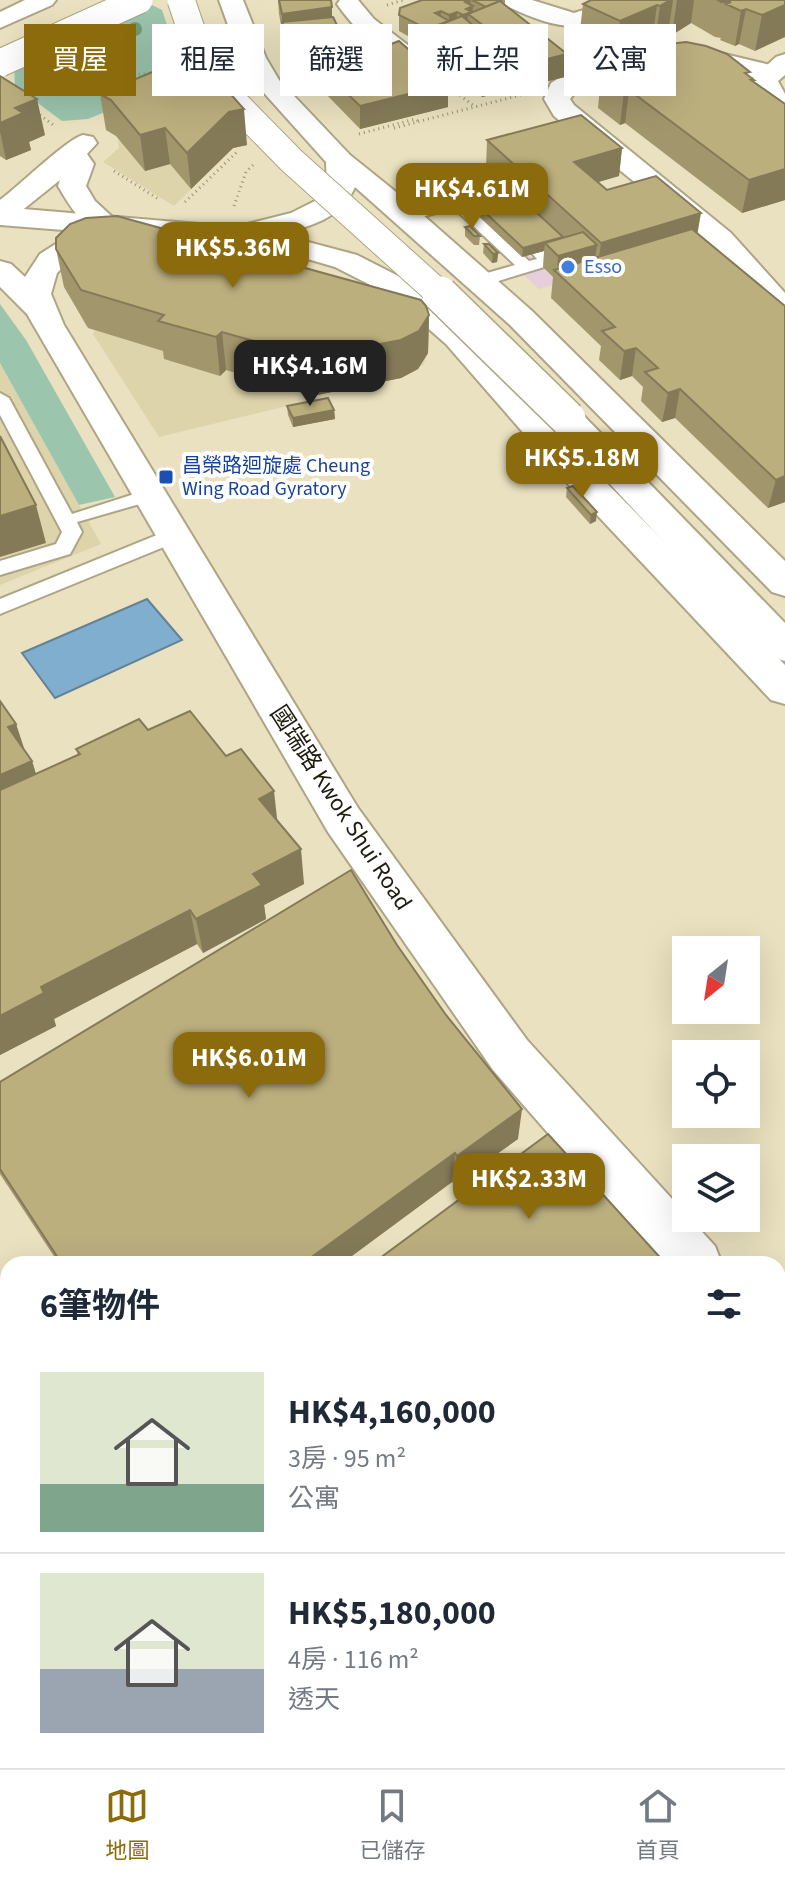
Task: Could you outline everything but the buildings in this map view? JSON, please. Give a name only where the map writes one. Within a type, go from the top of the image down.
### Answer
[{"type":"main road","points":[[0,21],[44,0]]},
{"type":"main road","points":[[0,53],[121,0]]},
{"type":"main road","points":[[0,63],[139,0]]},
{"type":"main road","points":[[181,0],[198,47],[237,107],[290,159],[578,416],[785,647]]},
{"type":"main road","points":[[196,0],[220,59],[246,97],[266,119],[392,230],[785,618]]},
{"type":"main road","points":[[231,0],[253,58],[269,84],[348,147],[407,216],[521,318],[785,583]]},
{"type":"main road","points":[[512,0],[562,22],[580,23],[635,0]]},
{"type":"main road","points":[[390,14],[357,14],[404,54]]},
{"type":"main road","points":[[778,67],[674,57],[568,84],[560,89],[557,99],[563,110],[721,239],[785,312]]},
{"type":"main road","points":[[778,67],[765,79],[768,93],[785,108]]},
{"type":"main road","points":[[0,215],[73,143],[80,164],[72,186],[84,206],[107,226]]},
{"type":"main road","points":[[221,233],[280,225],[319,211],[338,192],[348,147]]},
{"type":"main road","points":[[0,215],[221,233],[299,247],[346,261],[375,274],[421,303],[457,337],[579,475],[785,690]]},
{"type":"main road","points":[[42,311],[36,294],[40,276],[52,259],[107,226]]},
{"type":"main road","name":"國瑞路 Kwok Shui Road","points":[[0,270],[42,311],[343,820],[510,1055],[689,1256]]},
{"type":"lane","points":[[407,216],[479,197],[487,204]]},
{"type":"lane","points":[[456,202],[526,267]]},
{"type":"lane","points":[[479,281],[548,261],[539,252]]},
{"type":"lane","points":[[0,398],[72,532],[63,549],[0,568]]},
{"type":"lane","points":[[80,517],[150,495]]},
{"type":"lane","points":[[0,607],[174,535]]},
{"type":"path","points":[[460,96],[475,107]]},
{"type":"path","points":[[394,128],[517,96]]},
{"type":"path","points":[[25,103],[73,143]]},
{"type":"path","points":[[348,147],[415,119],[419,121]]},
{"type":"path","points":[[179,208],[236,151],[247,149]]},
{"type":"path","points":[[235,204],[246,172],[261,160]]},
{"type":"path","points":[[112,169],[160,200]]},
{"type":"shaded area","points":[[113,133],[247,145],[233,148],[174,206],[103,162],[119,148],[118,138]]},
{"type":"shaded area","name":"Esso","points":[[486,168],[597,272],[539,289],[426,184]]},
{"type":"shaded area","points":[[63,282],[425,344],[428,353],[423,365],[401,378],[313,396],[307,401],[159,437],[93,334],[95,331],[86,326]]},
{"type":"shaded area","points":[[0,363],[101,544],[0,585]]},
{"type":"green space","points":[[152,5],[162,10],[167,24],[152,24],[152,93],[88,119],[62,121],[28,96],[136,96],[136,24],[102,24],[141,6]]},
{"type":"green space","points":[[24,60],[24,93],[15,86],[14,65]]},
{"type":"green space","points":[[0,304],[26,340],[115,497],[79,505],[0,363]]},
{"type":"water","points":[[147,599],[182,640],[55,698],[22,653]]},
{"type":"place","name":"Esso","points":[[568,267]]},
{"type":"place","name":"昌榮路迴旋處 Cheung Wing Road Gyratory","points":[[166,477]]}]
